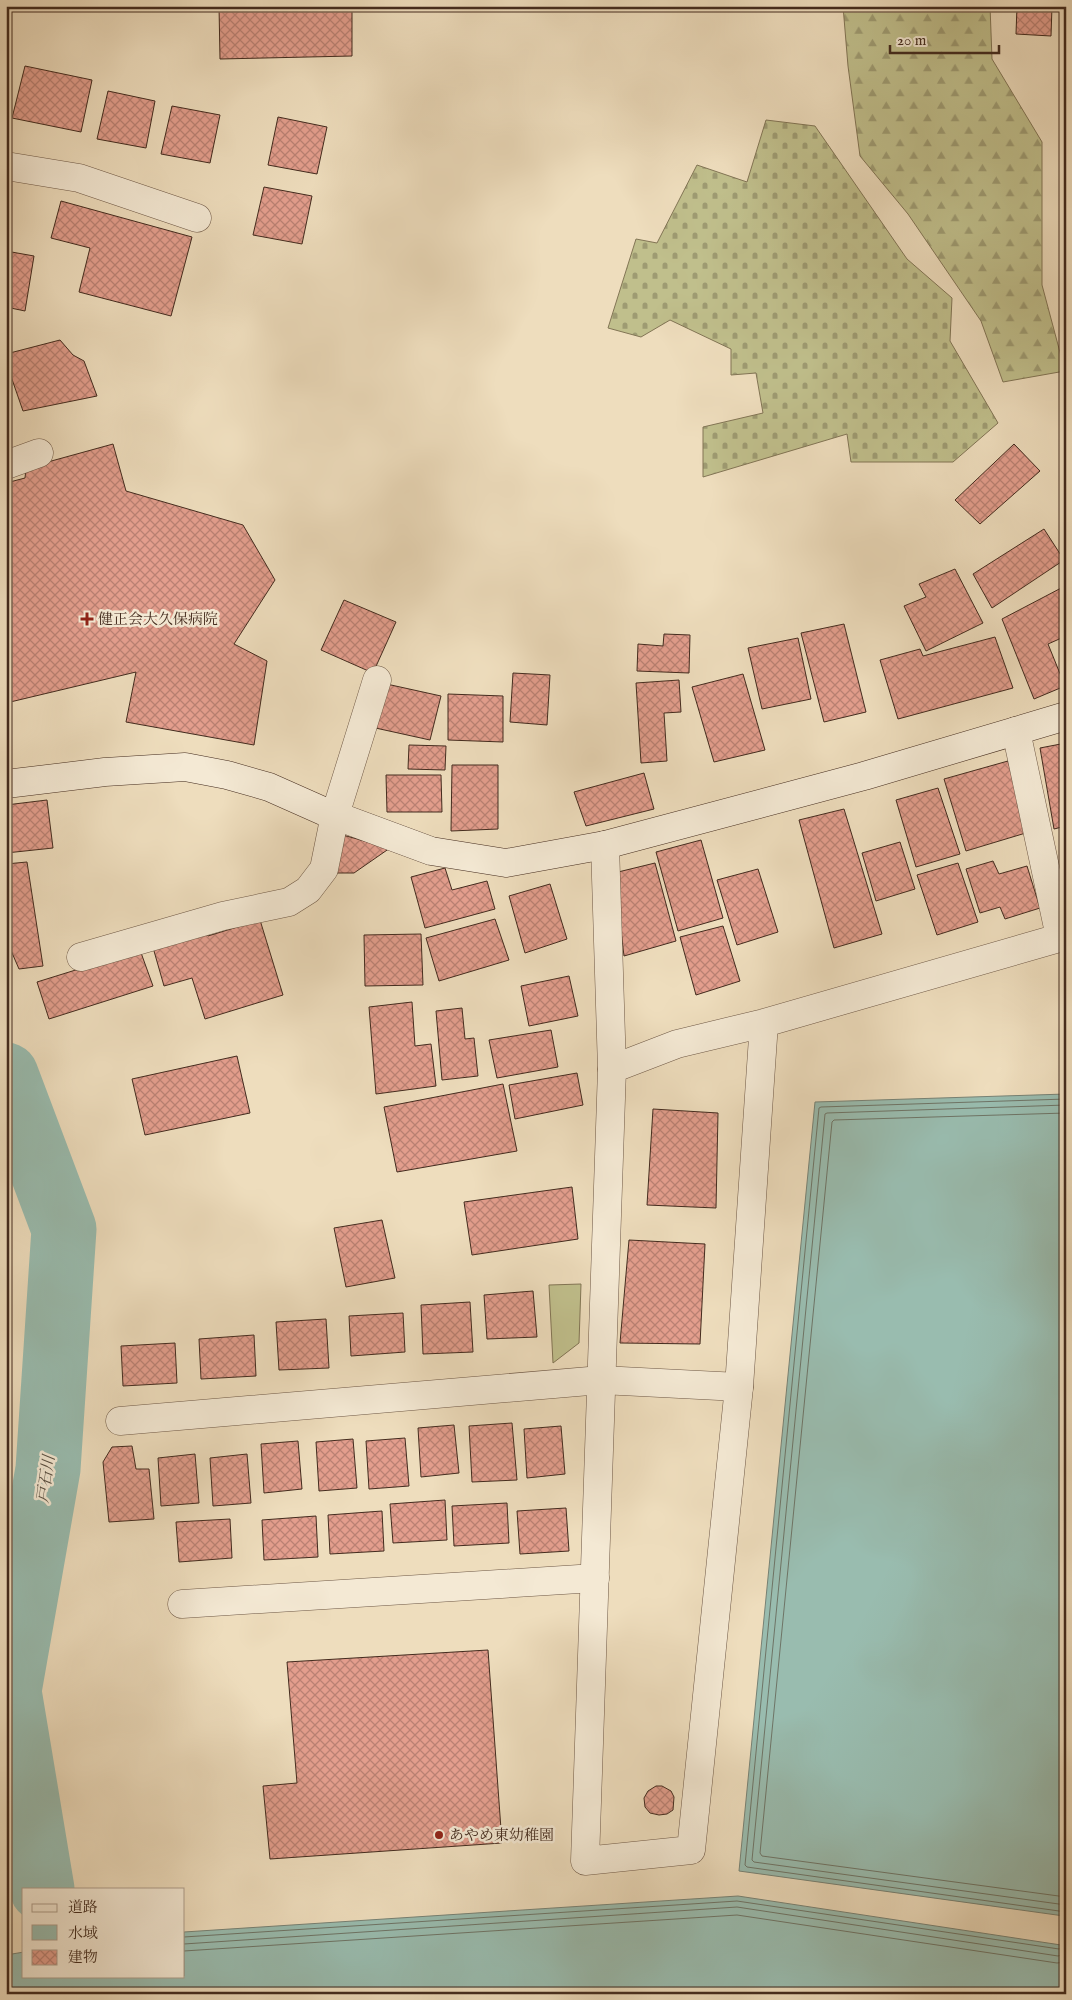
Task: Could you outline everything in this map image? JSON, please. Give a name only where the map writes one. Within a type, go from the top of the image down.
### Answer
[{"type":"street","points":[[6,166],[79,178],[197,218]]},
{"type":"street","points":[[6,465],[39,453]]},
{"type":"street","points":[[81,958],[223,916],[289,902],[308,890],[324,869],[335,815],[377,680]]},
{"type":"street","points":[[6,784],[105,772],[185,767],[227,775],[269,787],[335,815],[431,851],[506,863],[605,845],[864,776],[1066,716]]},
{"type":"street","points":[[612,1069],[677,1044],[764,1023],[1063,936],[1016,731]]},
{"type":"street","points":[[605,845],[612,1069],[585,1861],[692,1850],[739,1387],[764,1023]]},
{"type":"street","points":[[120,1421],[601,1380],[739,1387]]},
{"type":"street","points":[[182,1604],[595,1578]]},
{"type":"green space","points":[[843,6],[990,6],[992,59],[1042,142],[1042,285],[1065,371],[1003,382],[981,321],[908,214],[860,156],[848,66]]},
{"type":"green space","points":[[766,120],[815,126],[907,259],[952,298],[950,341],[998,423],[953,462],[851,462],[847,434],[703,477],[703,427],[763,413],[756,373],[731,375],[731,349],[670,320],[641,337],[608,328],[636,239],[657,243],[697,165],[747,182]]},
{"type":"green space","points":[[581,1284],[579,1343],[553,1363],[549,1285]]},
{"type":"water","points":[[1066,1094],[1066,1994],[6,1994],[6,1955],[22,1952],[22,1978],[185,1978],[185,1932],[738,1896],[1061,1945],[1064,1916],[739,1871],[815,1102]]},
{"type":"building","points":[[219,6],[352,6],[352,56],[220,59]]},
{"type":"building","points":[[1017,6],[1052,6],[1051,36],[1016,34]]},
{"type":"building","points":[[25,66],[92,80],[81,132],[12,118]]},
{"type":"building","points":[[108,91],[155,101],[146,148],[97,139]]},
{"type":"building","points":[[172,106],[220,115],[210,163],[161,154]]},
{"type":"building","points":[[278,117],[327,127],[317,174],[268,165]]},
{"type":"building","points":[[264,187],[312,196],[302,244],[253,235]]},
{"type":"building","points":[[61,201],[192,237],[171,316],[79,292],[90,248],[51,238]]},
{"type":"building","points":[[6,251],[34,256],[25,311],[6,307]]},
{"type":"building","points":[[1066,251],[1066,291],[1061,279],[1063,252]]},
{"type":"building","points":[[60,340],[73,355],[84,361],[97,396],[23,411],[6,362],[6,354]]},
{"type":"building","points":[[113,444],[126,491],[243,525],[275,580],[234,644],[267,661],[254,745],[126,722],[136,672],[6,703],[6,483],[25,478],[26,468]]},
{"type":"building","points":[[1014,444],[1040,471],[980,524],[955,500]]},
{"type":"building","points":[[1044,529],[1064,560],[992,608],[973,574]]},
{"type":"building","points":[[955,569],[983,623],[926,651],[904,606],[926,597],[919,584]]},
{"type":"building","points":[[1065,586],[1066,636],[1048,644],[1065,686],[1034,699],[1002,619]]},
{"type":"building","points":[[344,600],[396,622],[373,673],[321,650]]},
{"type":"building","points":[[844,624],[866,712],[824,722],[801,633]]},
{"type":"building","points":[[664,634],[690,635],[689,673],[637,671],[638,644],[663,646]]},
{"type":"building","points":[[995,637],[1013,688],[898,719],[880,660],[920,649],[923,656]]},
{"type":"building","points":[[798,638],[811,699],[762,709],[748,648]]},
{"type":"building","points":[[513,673],[550,675],[547,725],[510,722]]},
{"type":"building","points":[[743,674],[765,750],[714,762],[692,687]]},
{"type":"building","points":[[679,680],[681,712],[664,713],[667,761],[641,763],[636,683]]},
{"type":"building","points":[[382,683],[441,696],[430,740],[371,727]]},
{"type":"building","points":[[448,694],[503,696],[503,742],[448,740]]},
{"type":"building","points":[[1066,743],[1066,826],[1054,829],[1040,748]]},
{"type":"building","points":[[409,745],[446,746],[445,770],[408,769]]},
{"type":"building","points":[[1008,761],[1029,832],[966,851],[944,779]]},
{"type":"building","points":[[452,765],[498,765],[498,829],[451,831]]},
{"type":"building","points":[[644,773],[654,809],[586,826],[574,792]]},
{"type":"building","points":[[386,775],[441,775],[442,812],[387,812]]},
{"type":"building","points":[[938,788],[960,854],[916,867],[896,800]]},
{"type":"building","points":[[47,800],[53,848],[6,853],[6,805]]},
{"type":"building","points":[[844,809],[882,934],[834,948],[799,820]]},
{"type":"building","points":[[339,834],[390,848],[354,873],[337,873]]},
{"type":"building","points":[[701,840],[723,918],[678,931],[656,852]]},
{"type":"building","points":[[900,842],[915,889],[876,901],[862,853]]},
{"type":"building","points":[[993,861],[999,874],[1027,866],[1040,908],[1005,919],[1000,907],[980,913],[966,869]]},
{"type":"building","points":[[27,862],[43,966],[19,969],[6,939],[6,864]]},
{"type":"building","points":[[655,863],[676,941],[624,956],[614,873]]},
{"type":"building","points":[[958,863],[978,922],[937,935],[917,875]]},
{"type":"building","points":[[445,868],[452,890],[487,881],[495,909],[425,928],[411,877]]},
{"type":"building","points":[[758,869],[778,932],[737,945],[717,880]]},
{"type":"building","points":[[550,884],[567,939],[525,953],[509,896]]},
{"type":"building","points":[[495,919],[509,960],[439,981],[426,938]]},
{"type":"building","points":[[260,920],[283,995],[205,1019],[192,978],[164,986],[152,944],[205,928],[208,936]]},
{"type":"building","points":[[723,926],[740,981],[696,995],[680,937]]},
{"type":"building","points":[[421,934],[423,985],[365,986],[364,935]]},
{"type":"building","points":[[140,950],[153,986],[49,1019],[37,982]]},
{"type":"building","points":[[569,976],[578,1016],[529,1026],[521,986]]},
{"type":"building","points":[[412,1002],[415,1046],[431,1044],[436,1086],[376,1094],[369,1007]]},
{"type":"building","points":[[462,1008],[465,1039],[474,1038],[478,1076],[442,1080],[436,1011]]},
{"type":"building","points":[[551,1030],[558,1067],[497,1078],[489,1040]]},
{"type":"building","points":[[237,1056],[250,1113],[145,1135],[132,1079]]},
{"type":"building","points":[[577,1073],[583,1105],[515,1119],[509,1085]]},
{"type":"building","points":[[503,1084],[517,1151],[397,1172],[384,1107]]},
{"type":"building","points":[[653,1109],[718,1113],[716,1208],[647,1205]]},
{"type":"building","points":[[572,1187],[578,1239],[472,1255],[464,1202]]},
{"type":"building","points":[[382,1220],[395,1278],[346,1287],[334,1228]]},
{"type":"building","points":[[629,1240],[705,1244],[700,1344],[620,1343]]},
{"type":"building","points":[[533,1291],[537,1337],[487,1339],[484,1295]]},
{"type":"building","points":[[470,1302],[473,1352],[423,1354],[421,1305]]},
{"type":"building","points":[[403,1313],[405,1352],[351,1356],[349,1316]]},
{"type":"building","points":[[326,1319],[329,1368],[279,1370],[276,1322]]},
{"type":"building","points":[[254,1335],[256,1376],[201,1379],[199,1339]]},
{"type":"building","points":[[175,1343],[177,1383],[123,1386],[121,1346]]},
{"type":"building","points":[[512,1423],[517,1480],[472,1482],[469,1426]]},
{"type":"building","points":[[454,1425],[459,1473],[421,1477],[418,1428]]},
{"type":"building","points":[[561,1426],[565,1474],[527,1478],[524,1429]]},
{"type":"building","points":[[405,1438],[409,1486],[369,1489],[366,1441]]},
{"type":"building","points":[[353,1439],[357,1488],[319,1491],[316,1442]]},
{"type":"building","points":[[298,1441],[302,1489],[264,1493],[261,1444]]},
{"type":"building","points":[[132,1446],[136,1469],[149,1469],[154,1519],[109,1522],[103,1462],[112,1447]]},
{"type":"building","points":[[195,1454],[199,1503],[161,1506],[158,1458]]},
{"type":"building","points":[[247,1454],[251,1503],[213,1506],[210,1458]]},
{"type":"building","points":[[445,1500],[447,1540],[393,1543],[390,1504]]},
{"type":"building","points":[[507,1503],[509,1543],[454,1546],[452,1506]]},
{"type":"building","points":[[566,1508],[569,1551],[520,1554],[517,1511]]},
{"type":"building","points":[[382,1511],[384,1551],[330,1554],[328,1515]]},
{"type":"building","points":[[316,1516],[318,1557],[264,1560],[262,1520]]},
{"type":"building","points":[[230,1519],[232,1558],[179,1562],[176,1522]]},
{"type":"building","points":[[488,1650],[502,1843],[270,1859],[263,1786],[297,1783],[287,1662]]},
{"type":"building","points":[[656,1786],[662,1786],[671,1791],[674,1797],[673,1810],[667,1814],[650,1813],[645,1807],[644,1798],[648,1791]]},
{"type":"waterway","name":"戸石川","points":[[6,1075],[64,1229],[48,1469],[9,1691],[42,1888]]},
{"type":"place","name":"健正会大久保病院","points":[[87,619]]},
{"type":"place","name":"あやめ東幼稚園","points":[[439,1835]]}]
